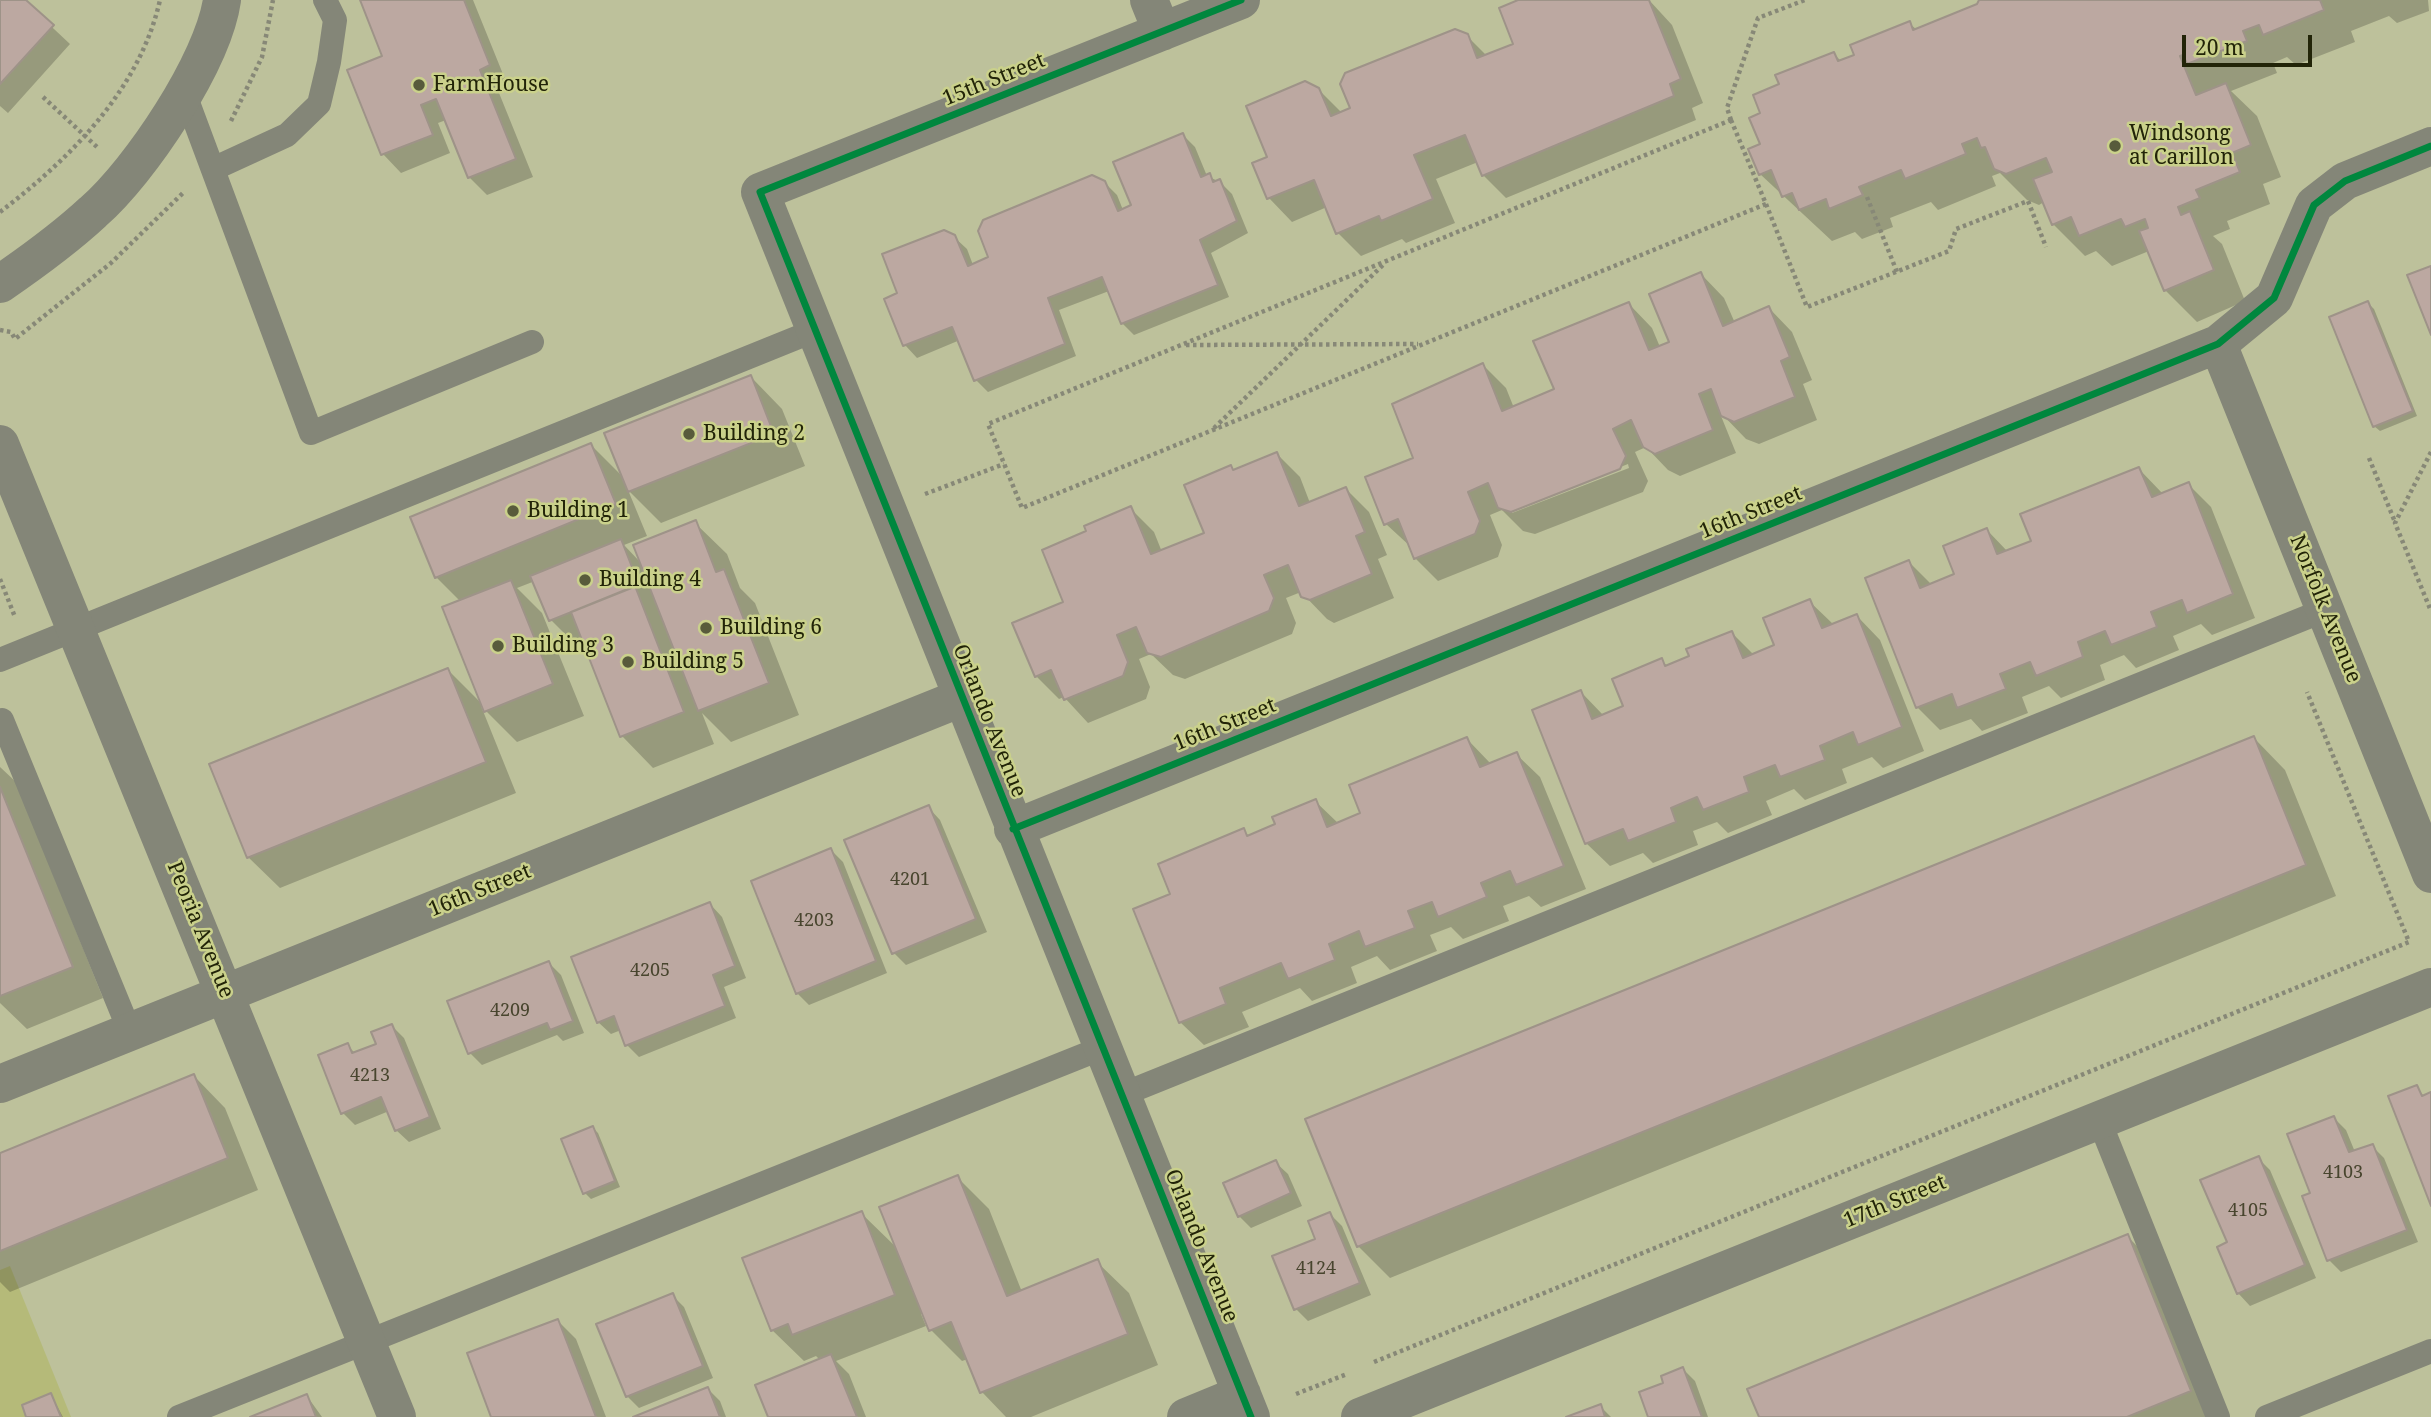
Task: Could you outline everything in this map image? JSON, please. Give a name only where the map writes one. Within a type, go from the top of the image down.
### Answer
[{"type":"street","points":[[0,284],[94,211],[157,137],[197,71],[222,0]]},
{"type":"street","name":"15th Street","points":[[760,192],[1155,16],[1241,0]]},
{"type":"street","name":"16th Street","points":[[1013,829],[2218,344],[2274,299],[2314,205],[2345,181],[2431,146]]},
{"type":"street","name":"Orlando Avenue","points":[[760,192],[1246,1406]]},
{"type":"street","name":"Norfolk Avenue","points":[[2218,344],[2431,874]]},
{"type":"street","name":"Peoria Avenue","points":[[0,444],[397,1417]]},
{"type":"street","name":"16th Street","points":[[0,1084],[961,698]]},
{"type":"street","name":"17th Street","points":[[1360,1417],[2431,987]]},
{"type":"street","points":[[1186,1417],[1246,1406]]},
{"type":"lane","points":[[213,169],[287,135],[319,104],[335,20],[325,0]]},
{"type":"lane","points":[[184,92],[311,433],[532,342]]},
{"type":"lane","points":[[0,660],[816,330]]},
{"type":"lane","points":[[1121,1095],[2325,610]]},
{"type":"lane","points":[[2,720],[130,1032]]},
{"type":"lane","points":[[179,1417],[1102,1048]]},
{"type":"lane","points":[[2099,1120],[2218,1417]]},
{"type":"lane","points":[[2267,1417],[2431,1351]]},
{"type":"path","points":[[0,212],[38,181],[85,135],[118,95],[139,60],[160,0]]},
{"type":"path","points":[[1805,0],[1789,3],[1758,18],[1727,108],[1807,307],[1949,251],[1956,229],[2028,201],[2046,247]]},
{"type":"path","points":[[43,97],[126,174]]},
{"type":"path","points":[[1731,120],[988,424],[1022,508],[1766,204]]},
{"type":"path","points":[[1867,197],[1897,272]]},
{"type":"path","points":[[1211,431],[1388,260]]},
{"type":"path","points":[[0,330],[11,332],[15,340]]},
{"type":"path","points":[[1181,345],[1423,344]]},
{"type":"path","points":[[2395,523],[2431,452]]},
{"type":"path","points":[[2369,458],[2431,611]]},
{"type":"path","points":[[921,496],[1004,464]]},
{"type":"path","points":[[1373,1363],[2409,942],[2307,692]]},
{"type":"path","points":[[1296,1394],[1360,1368]]},
{"type":"green space","points":[[10,1266],[71,1417],[0,1417],[0,1270]]},
{"type":"building","points":[[0,0],[26,0],[54,25],[0,84]]},
{"type":"building","name":"FarmHouse","points":[[360,0],[464,0],[490,65],[480,70],[516,159],[468,178],[436,99],[421,105],[433,135],[381,155],[347,70],[382,56]]},
{"type":"building","points":[[1518,0],[1649,0],[1681,79],[1670,84],[1674,96],[1482,176],[1465,135],[1414,155],[1433,199],[1381,221],[1379,216],[1336,234],[1314,180],[1267,199],[1252,163],[1267,157],[1246,106],[1305,81],[1319,88],[1331,116],[1350,108],[1340,84],[1345,73],[1455,29],[1468,34],[1477,58],[1513,44],[1499,8]]},
{"type":"building","name":"Windsong at Carillon","points":[[1979,0],[2320,0],[2324,10],[2263,35],[2259,25],[2243,31],[2247,41],[2187,64],[2183,55],[2180,56],[2196,95],[2226,83],[2251,145],[2232,153],[2240,172],[2196,190],[2200,198],[2178,207],[2181,215],[2190,211],[2214,270],[2164,291],[2139,231],[2148,228],[2145,219],[2125,227],[2121,219],[2079,236],[2071,217],[2052,225],[2033,179],[2052,172],[2046,158],[2006,174],[1994,169],[1985,147],[1981,148],[1977,138],[1962,144],[1966,154],[1905,179],[1901,170],[1859,187],[1863,195],[1829,209],[1826,199],[1799,210],[1792,193],[1782,197],[1771,170],[1759,175],[1748,149],[1760,144],[1749,118],[1760,113],[1753,95],[1779,84],[1775,75],[1834,52],[1838,61],[1854,55],[1850,45],[1910,21],[1913,30],[1977,4]]},
{"type":"building","points":[[1183,133],[1201,177],[1210,173],[1213,182],[1220,179],[1237,221],[1200,240],[1218,285],[1121,324],[1102,277],[1048,298],[1065,344],[974,381],[952,327],[903,346],[884,299],[897,293],[882,254],[944,230],[955,235],[968,266],[988,257],[978,231],[983,220],[1092,175],[1105,181],[1118,211],[1131,205],[1113,162]]},
{"type":"building","points":[[2431,266],[2431,335],[2407,275]]},
{"type":"building","points":[[1701,272],[1723,326],[1769,306],[1790,357],[1781,361],[1795,397],[1734,422],[1721,416],[1711,389],[1699,394],[1713,430],[1655,454],[1643,447],[1631,420],[1613,429],[1626,456],[1620,469],[1511,512],[1498,508],[1488,483],[1468,492],[1480,521],[1475,534],[1414,559],[1398,519],[1384,525],[1365,477],[1413,458],[1392,404],[1483,363],[1502,411],[1554,389],[1533,341],[1629,302],[1649,350],[1669,342],[1649,294]]},
{"type":"building","points":[[2368,301],[2413,411],[2373,427],[2329,317]]},
{"type":"building","name":"Building 2","points":[[751,375],[774,434],[628,492],[604,433]]},
{"type":"building","name":"Building 1","points":[[591,443],[616,504],[435,578],[410,517]]},
{"type":"building","points":[[1277,452],[1299,506],[1346,487],[1365,532],[1356,536],[1372,574],[1310,600],[1301,597],[1288,565],[1264,575],[1274,598],[1269,611],[1161,657],[1147,653],[1136,627],[1117,635],[1128,662],[1123,676],[1064,700],[1051,670],[1035,677],[1012,623],[1063,602],[1042,550],[1086,531],[1084,526],[1131,506],[1151,554],[1204,533],[1184,485],[1231,465],[1233,470]]},
{"type":"building","points":[[2139,467],[2152,497],[2189,482],[2233,594],[2187,613],[2182,600],[2151,612],[2157,627],[2111,645],[2105,631],[2078,642],[2083,657],[2036,676],[2030,662],[2000,674],[2006,689],[1957,708],[1952,694],[1916,708],[1865,578],[1909,560],[1920,588],[1954,574],[1943,546],[1987,528],[1997,554],[2031,541],[2020,514]]},
{"type":"building","name":"Building 6","points":[[696,520],[716,572],[724,569],[769,683],[698,711],[633,545]]},
{"type":"building","name":"Building 4","points":[[621,539],[639,585],[549,621],[530,576]]},
{"type":"building","name":"Building 3","points":[[511,580],[553,684],[484,712],[442,607]]},
{"type":"building","name":"Building 5","points":[[635,586],[684,712],[620,737],[571,612]]},
{"type":"building","points":[[1810,599],[1822,628],[1857,614],[1902,727],[1858,745],[1853,732],[1820,746],[1825,760],[1780,777],[1775,765],[1744,777],[1749,792],[1703,810],[1697,797],[1671,808],[1676,822],[1628,841],[1623,829],[1585,844],[1532,710],[1581,690],[1592,719],[1623,706],[1612,679],[1662,658],[1665,666],[1689,656],[1686,649],[1732,631],[1743,658],[1774,645],[1763,618]]},
{"type":"building","points":[[448,668],[486,762],[247,858],[209,764]]},
{"type":"building","points":[[2254,736],[2306,865],[1357,1247],[1305,1119]]},
{"type":"building","points":[[1467,737],[1480,767],[1517,752],[1564,866],[1516,885],[1510,871],[1481,883],[1487,897],[1438,917],[1432,902],[1408,911],[1415,928],[1365,947],[1359,931],[1329,944],[1335,960],[1288,979],[1281,963],[1220,988],[1226,1004],[1179,1023],[1133,909],[1170,894],[1158,864],[1244,828],[1247,836],[1275,824],[1272,817],[1316,799],[1327,827],[1360,813],[1349,785]]},
{"type":"building","points":[[0,787],[73,967],[0,996]]},
{"type":"building","points":[[929,805],[976,919],[892,954],[844,840]]},
{"type":"building","points":[[831,848],[876,961],[796,994],[751,881]]},
{"type":"building","points":[[710,902],[735,966],[713,975],[725,1006],[625,1046],[614,1016],[597,1023],[571,957]]},
{"type":"building","points":[[549,961],[573,1021],[550,1030],[547,1023],[468,1054],[447,1001]]},
{"type":"building","points":[[392,1024],[430,1117],[395,1131],[381,1097],[341,1114],[318,1055],[348,1043],[352,1053],[376,1044],[371,1032]]},
{"type":"building","points":[[194,1074],[228,1158],[0,1251],[0,1153]]},
{"type":"building","points":[[2417,1085],[2422,1096],[2431,1092],[2431,1206],[2388,1096]]},
{"type":"building","points":[[2334,1116],[2349,1152],[2373,1144],[2407,1230],[2327,1261],[2302,1196],[2310,1193],[2287,1134]]},
{"type":"building","points":[[593,1126],[615,1181],[583,1194],[561,1139]]},
{"type":"building","points":[[2259,1156],[2305,1265],[2237,1294],[2217,1247],[2227,1242],[2200,1180]]},
{"type":"building","points":[[1276,1160],[1291,1193],[1238,1217],[1223,1183]]},
{"type":"building","points":[[958,1175],[1007,1296],[1098,1259],[1128,1334],[980,1393],[951,1322],[929,1331],[879,1207]]},
{"type":"building","points":[[862,1211],[895,1295],[792,1335],[788,1324],[771,1331],[742,1258]]},
{"type":"building","points":[[1330,1212],[1360,1283],[1294,1310],[1272,1256],[1315,1239],[1308,1221]]},
{"type":"building","points":[[2128,1234],[2191,1391],[2127,1417],[1759,1417],[1747,1389]]},
{"type":"building","points":[[673,1293],[703,1366],[626,1397],[596,1324]]},
{"type":"building","points":[[558,1319],[596,1417],[491,1417],[467,1353]]},
{"type":"building","points":[[831,1354],[857,1417],[768,1417],[755,1385]]},
{"type":"building","points":[[1683,1367],[1702,1417],[1648,1417],[1639,1392],[1663,1383],[1661,1376]]},
{"type":"building","points":[[708,1387],[720,1417],[633,1417]]},
{"type":"building","points":[[51,1393],[61,1417],[26,1417],[22,1405]]},
{"type":"building","points":[[307,1394],[316,1417],[250,1417]]},
{"type":"building","points":[[1601,1404],[1605,1417],[1566,1417]]},
{"type":"cycle path","points":[[1241,0],[760,192],[1251,1417]]},
{"type":"cycle path","points":[[1013,829],[2218,344],[2274,298],[2314,205],[2345,181],[2431,146]]},
{"type":"place","name":"FarmHouse","points":[[419,85]]},
{"type":"place","name":"Windsong at Carillon","points":[[2115,146]]},
{"type":"place","name":"Building 2","points":[[689,434]]},
{"type":"place","name":"Building 1","points":[[513,511]]},
{"type":"place","name":"Building 4","points":[[585,580]]},
{"type":"place","name":"Building 6","points":[[706,628]]},
{"type":"place","name":"Building 3","points":[[498,646]]},
{"type":"place","name":"Building 5","points":[[628,662]]}]
